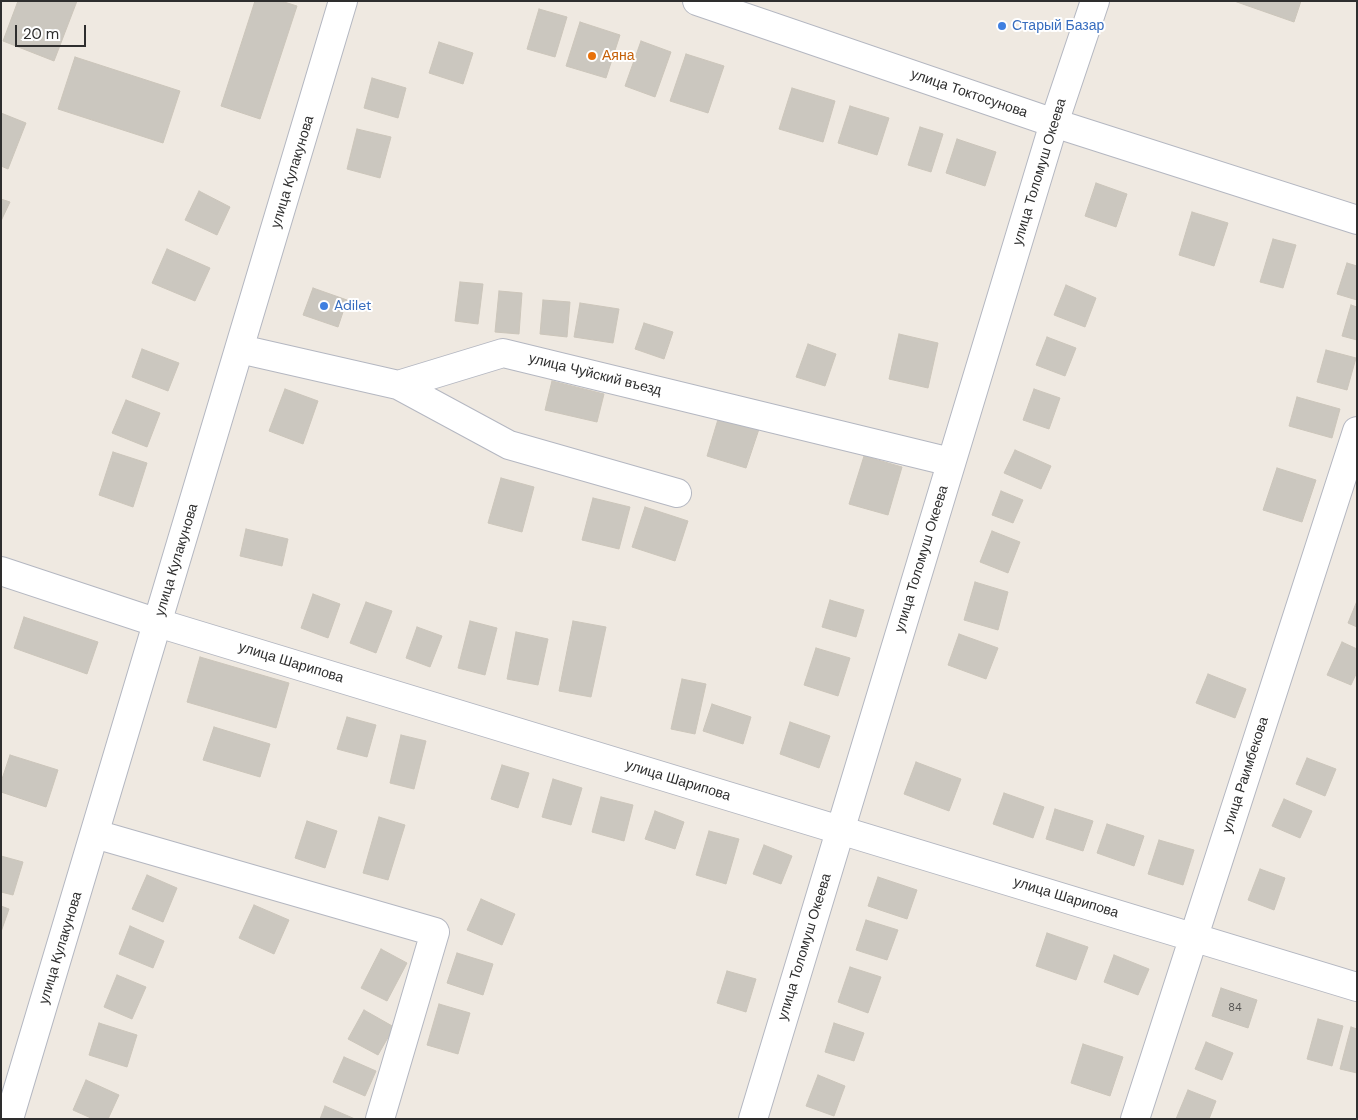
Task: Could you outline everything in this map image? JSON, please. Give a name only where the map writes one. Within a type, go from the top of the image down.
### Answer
[{"type":"street","name":"улица Кулакунова","points":[[10,1119],[344,1]]},
{"type":"street","name":"улица Токтосунова","points":[[697,1],[1054,123],[1357,220]]},
{"type":"street","name":"улица Толомуш Океева","points":[[753,1119],[1054,123],[1095,1]]},
{"type":"street","name":"улица Чуйский въезд","points":[[240,349],[398,385],[503,353],[951,462]]},
{"type":"street","points":[[398,385],[509,446],[677,493]]},
{"type":"street","name":"улица Раимбекова","points":[[1136,1119],[1357,431]]},
{"type":"street","name":"улица Шарипова","points":[[1,571],[158,623],[1357,987]]},
{"type":"street","points":[[95,834],[434,932],[380,1119]]},
{"type":"building","points":[[18,1],[77,1],[54,61],[3,41]]},
{"type":"building","points":[[255,1],[281,1],[297,6],[260,119],[221,106]]},
{"type":"building","points":[[1234,1],[1301,1],[1294,22]]},
{"type":"building","points":[[539,9],[567,17],[555,57],[527,49]]},
{"type":"building","points":[[580,22],[620,35],[606,78],[566,66]]},
{"type":"building","points":[[641,41],[671,52],[655,97],[625,86]]},
{"type":"building","points":[[439,42],[473,53],[463,84],[429,73]]},
{"type":"building","points":[[686,54],[724,66],[708,113],[670,101]]},
{"type":"building","points":[[75,57],[180,91],[163,143],[58,109]]},
{"type":"building","points":[[372,78],[406,88],[398,118],[364,108]]},
{"type":"building","points":[[792,88],[835,101],[823,142],[779,129]]},
{"type":"building","points":[[850,106],[889,118],[877,155],[838,143]]},
{"type":"building","points":[[1,113],[26,123],[8,169],[1,166]]},
{"type":"building","points":[[920,127],[943,134],[931,172],[908,165]]},
{"type":"building","points":[[357,129],[391,137],[380,178],[347,169]]},
{"type":"building","points":[[957,139],[996,152],[985,186],[946,173]]},
{"type":"building","points":[[1096,183],[1127,194],[1116,227],[1085,216]]},
{"type":"building","points":[[199,191],[230,207],[217,235],[185,220]]},
{"type":"building","points":[[1,199],[10,202],[1,221]]},
{"type":"building","points":[[1192,212],[1228,223],[1214,266],[1179,255]]},
{"type":"building","points":[[1273,239],[1296,245],[1283,288],[1260,282]]},
{"type":"building","points":[[167,249],[210,268],[195,301],[152,283]]},
{"type":"building","points":[[1347,263],[1357,266],[1357,300],[1337,294]]},
{"type":"building","points":[[460,282],[483,284],[478,324],[455,321]]},
{"type":"building","points":[[1066,285],[1096,298],[1085,327],[1054,315]]},
{"type":"building","points":[[313,288],[347,300],[338,327],[303,315]]},
{"type":"building","points":[[499,291],[522,293],[519,334],[495,332]]},
{"type":"building","points":[[543,300],[570,302],[567,337],[540,334]]},
{"type":"building","points":[[580,303],[619,309],[613,343],[574,337]]},
{"type":"building","points":[[1351,305],[1357,307],[1357,340],[1342,336]]},
{"type":"building","points":[[644,323],[673,332],[664,359],[635,349]]},
{"type":"building","points":[[899,334],[938,343],[928,388],[889,379]]},
{"type":"building","points":[[1047,337],[1076,348],[1065,376],[1036,365]]},
{"type":"building","points":[[808,344],[836,354],[825,386],[796,377]]},
{"type":"building","points":[[142,349],[179,363],[168,391],[132,377]]},
{"type":"building","points":[[1326,350],[1356,358],[1347,390],[1317,382]]},
{"type":"building","points":[[552,381],[604,394],[597,422],[545,410]]},
{"type":"building","points":[[285,389],[318,401],[303,444],[269,431]]},
{"type":"building","points":[[1034,389],[1060,398],[1049,429],[1023,420]]},
{"type":"building","points":[[1297,397],[1340,409],[1332,438],[1289,426]]},
{"type":"building","points":[[126,400],[160,413],[147,447],[112,433]]},
{"type":"building","points":[[719,416],[759,429],[746,468],[707,456]]},
{"type":"building","points":[[1015,450],[1051,466],[1041,489],[1004,473]]},
{"type":"building","points":[[113,452],[147,463],[133,507],[99,495]]},
{"type":"building","points":[[864,456],[902,467],[888,515],[849,504]]},
{"type":"building","points":[[1277,468],[1316,480],[1302,522],[1263,510]]},
{"type":"building","points":[[501,478],[534,487],[522,532],[488,523]]},
{"type":"building","points":[[1001,491],[1023,500],[1013,523],[992,515]]},
{"type":"building","points":[[593,498],[630,507],[619,549],[582,540]]},
{"type":"building","points":[[645,507],[688,521],[675,561],[632,547]]},
{"type":"building","points":[[246,529],[288,539],[282,566],[240,556]]},
{"type":"building","points":[[992,531],[1020,542],[1008,573],[980,562]]},
{"type":"building","points":[[975,582],[1008,592],[998,630],[964,620]]},
{"type":"building","points":[[313,594],[340,604],[328,638],[301,628]]},
{"type":"building","points":[[830,600],[864,610],[856,637],[822,627]]},
{"type":"building","points":[[1357,601],[1357,627],[1348,623]]},
{"type":"building","points":[[366,602],[392,611],[376,653],[350,643]]},
{"type":"building","points":[[24,617],[98,642],[87,674],[14,648]]},
{"type":"building","points":[[470,621],[497,628],[485,675],[458,668]]},
{"type":"building","points":[[573,621],[606,627],[591,697],[559,691]]},
{"type":"building","points":[[417,627],[442,636],[430,667],[406,658]]},
{"type":"building","points":[[516,632],[548,639],[538,685],[507,679]]},
{"type":"building","points":[[959,634],[998,648],[986,679],[948,665]]},
{"type":"building","points":[[1342,642],[1357,649],[1357,672],[1351,685],[1327,675]]},
{"type":"building","points":[[816,648],[850,658],[838,696],[804,685]]},
{"type":"building","points":[[200,657],[289,683],[276,728],[187,702]]},
{"type":"building","points":[[1208,674],[1246,689],[1235,718],[1196,703]]},
{"type":"building","points":[[682,679],[706,684],[695,734],[671,729]]},
{"type":"building","points":[[712,704],[751,717],[743,744],[703,731]]},
{"type":"building","points":[[347,717],[376,725],[367,757],[337,749]]},
{"type":"building","points":[[790,722],[830,736],[819,768],[780,754]]},
{"type":"building","points":[[214,727],[270,744],[260,777],[203,760]]},
{"type":"building","points":[[401,735],[426,741],[414,789],[390,783]]},
{"type":"building","points":[[10,755],[58,770],[46,807],[1,792],[1,782]]},
{"type":"building","points":[[1307,758],[1336,769],[1325,796],[1296,784]]},
{"type":"building","points":[[916,762],[961,779],[949,811],[904,794]]},
{"type":"building","points":[[502,765],[529,773],[518,808],[491,799]]},
{"type":"building","points":[[553,779],[582,788],[571,825],[542,817]]},
{"type":"building","points":[[1004,793],[1044,807],[1033,838],[993,824]]},
{"type":"building","points":[[601,797],[633,805],[624,841],[592,832]]},
{"type":"building","points":[[1284,799],[1312,811],[1300,838],[1272,826]]},
{"type":"building","points":[[1055,809],[1093,821],[1083,851],[1046,839]]},
{"type":"building","points":[[655,811],[684,822],[675,849],[645,839]]},
{"type":"building","points":[[379,817],[405,825],[388,880],[363,873]]},
{"type":"building","points":[[307,821],[337,831],[325,868],[295,858]]},
{"type":"building","points":[[1107,824],[1144,836],[1134,866],[1097,853]]},
{"type":"building","points":[[709,831],[739,839],[726,884],[696,875]]},
{"type":"building","points":[[1159,840],[1194,850],[1183,885],[1148,874]]},
{"type":"building","points":[[764,845],[792,856],[781,884],[753,874]]},
{"type":"building","points":[[1,856],[23,862],[13,895],[1,892]]},
{"type":"building","points":[[1260,869],[1285,878],[1274,910],[1248,900]]},
{"type":"building","points":[[147,875],[177,888],[163,922],[132,909]]},
{"type":"building","points":[[878,877],[917,890],[907,919],[868,906]]},
{"type":"building","points":[[481,899],[515,914],[502,945],[467,930]]},
{"type":"building","points":[[254,905],[289,920],[274,954],[239,938]]},
{"type":"building","points":[[1,906],[9,909],[1,932]]},
{"type":"building","points":[[866,920],[898,930],[887,960],[856,950]]},
{"type":"building","points":[[130,926],[164,941],[153,968],[119,954]]},
{"type":"building","points":[[1047,933],[1088,947],[1076,980],[1036,966]]},
{"type":"building","points":[[381,949],[407,963],[387,1001],[361,988]]},
{"type":"building","points":[[457,953],[493,964],[483,995],[447,983]]},
{"type":"building","points":[[1114,955],[1149,969],[1138,995],[1104,982]]},
{"type":"building","points":[[850,967],[881,977],[868,1013],[838,1002]]},
{"type":"building","points":[[727,971],[756,979],[746,1012],[717,1003]]},
{"type":"building","points":[[117,975],[146,987],[132,1019],[104,1007]]},
{"type":"building","points":[[1221,988],[1257,1000],[1248,1028],[1212,1016]]},
{"type":"building","points":[[439,1004],[470,1013],[458,1054],[427,1045]]},
{"type":"building","points":[[364,1010],[394,1027],[378,1055],[348,1039]]},
{"type":"building","points":[[1318,1019],[1343,1026],[1332,1066],[1307,1059]]},
{"type":"building","points":[[99,1023],[137,1035],[127,1067],[89,1055]]},
{"type":"building","points":[[834,1023],[864,1033],[854,1061],[825,1052]]},
{"type":"building","points":[[1351,1027],[1357,1029],[1357,1073],[1340,1069]]},
{"type":"building","points":[[1206,1042],[1233,1053],[1222,1080],[1195,1069]]},
{"type":"building","points":[[1083,1044],[1123,1057],[1110,1096],[1071,1083]]},
{"type":"building","points":[[344,1057],[376,1071],[365,1096],[333,1082]]},
{"type":"building","points":[[818,1075],[845,1086],[834,1116],[806,1106]]},
{"type":"building","points":[[86,1080],[119,1095],[108,1119],[93,1119],[73,1110]]},
{"type":"building","points":[[1188,1090],[1216,1101],[1209,1119],[1176,1119]]},
{"type":"building","points":[[325,1106],[355,1119],[320,1119]]},
{"type":"place","name":"Старый Базар","points":[[1002,26]]},
{"type":"place","name":"Аяна","points":[[592,56]]},
{"type":"place","name":"Adilet","points":[[324,306]]}]
